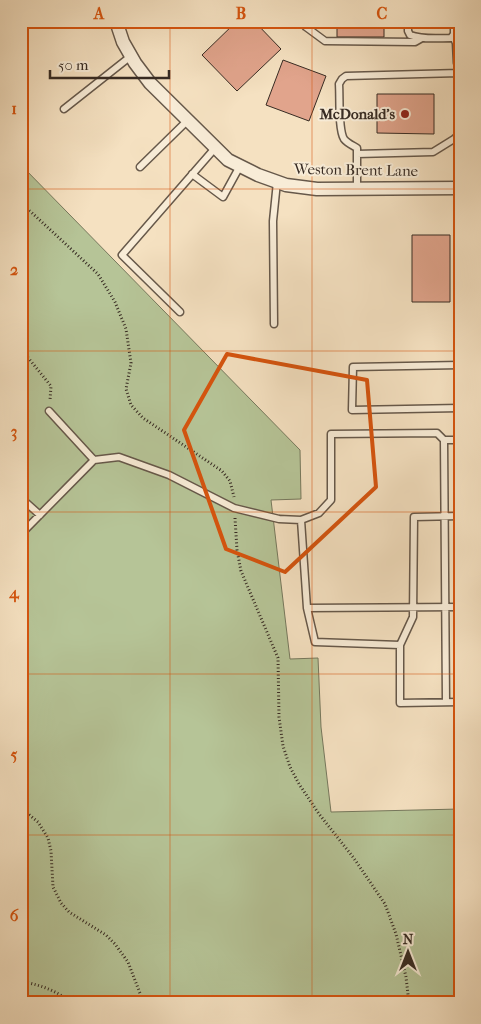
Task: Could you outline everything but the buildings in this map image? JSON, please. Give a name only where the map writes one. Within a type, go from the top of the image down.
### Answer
[{"type":"street","name":"Weston Brent Lane","points":[[116,21],[123,42],[150,83],[228,160],[258,176],[286,185],[317,189],[460,188]]},
{"type":"lane","points":[[300,21],[306,28],[325,41],[414,42],[422,38]]},
{"type":"lane","points":[[408,21],[408,31],[410,35],[416,38],[451,38],[453,36]]},
{"type":"lane","points":[[454,21],[453,36],[456,43],[457,63],[459,65],[458,126],[460,128]]},
{"type":"lane","points":[[64,109],[131,56]]},
{"type":"lane","points":[[357,189],[357,148],[344,139],[341,130],[340,84],[342,79],[346,76],[458,73]]},
{"type":"lane","points":[[140,167],[188,120]]},
{"type":"lane","points":[[357,154],[433,152],[460,134]]},
{"type":"lane","points":[[180,312],[122,255],[216,147]]},
{"type":"lane","points":[[192,174],[223,196],[240,166]]},
{"type":"lane","points":[[274,324],[273,221],[277,182]]},
{"type":"lane","points":[[460,365],[353,367],[352,410],[460,408]]},
{"type":"lane","points":[[49,411],[94,460]]},
{"type":"lane","points":[[21,534],[94,460],[119,457],[169,475],[234,508],[279,519],[301,520],[319,513],[331,500],[331,434],[437,433],[444,440],[446,702]]},
{"type":"lane","points":[[444,440],[460,440]]},
{"type":"lane","points":[[21,498],[40,515]]},
{"type":"lane","points":[[460,516],[414,517],[413,617],[400,645],[400,703],[460,702]]},
{"type":"lane","points":[[301,520],[307,608],[315,642],[400,645]]},
{"type":"lane","points":[[307,608],[460,607]]},
{"type":"path","points":[[21,204],[98,274],[115,302],[126,329],[129,347],[131,363],[126,389],[131,406],[143,418],[222,471],[230,481],[234,495],[237,550],[241,571],[278,658],[279,717],[283,746],[290,767],[319,814],[353,857],[385,904],[396,934],[406,977],[409,1003]]},
{"type":"path","points":[[21,349],[50,386],[49,411]]},
{"type":"path","points":[[21,808],[38,822],[48,838],[51,851],[53,887],[61,903],[70,912],[106,935],[115,944],[128,962],[141,996],[147,1003]]},
{"type":"path","points":[[21,980],[48,988],[65,997],[71,1003]]},
{"type":"highlighted area","points":[[227,354],[367,380],[376,487],[285,572],[226,549],[184,430]]},
{"type":"green space","points":[[21,165],[300,450],[301,499],[271,500],[290,659],[318,658],[321,727],[331,812],[460,809],[460,1003],[21,1003]]},
{"type":"place","name":"McDonald's","points":[[405,114]]}]
